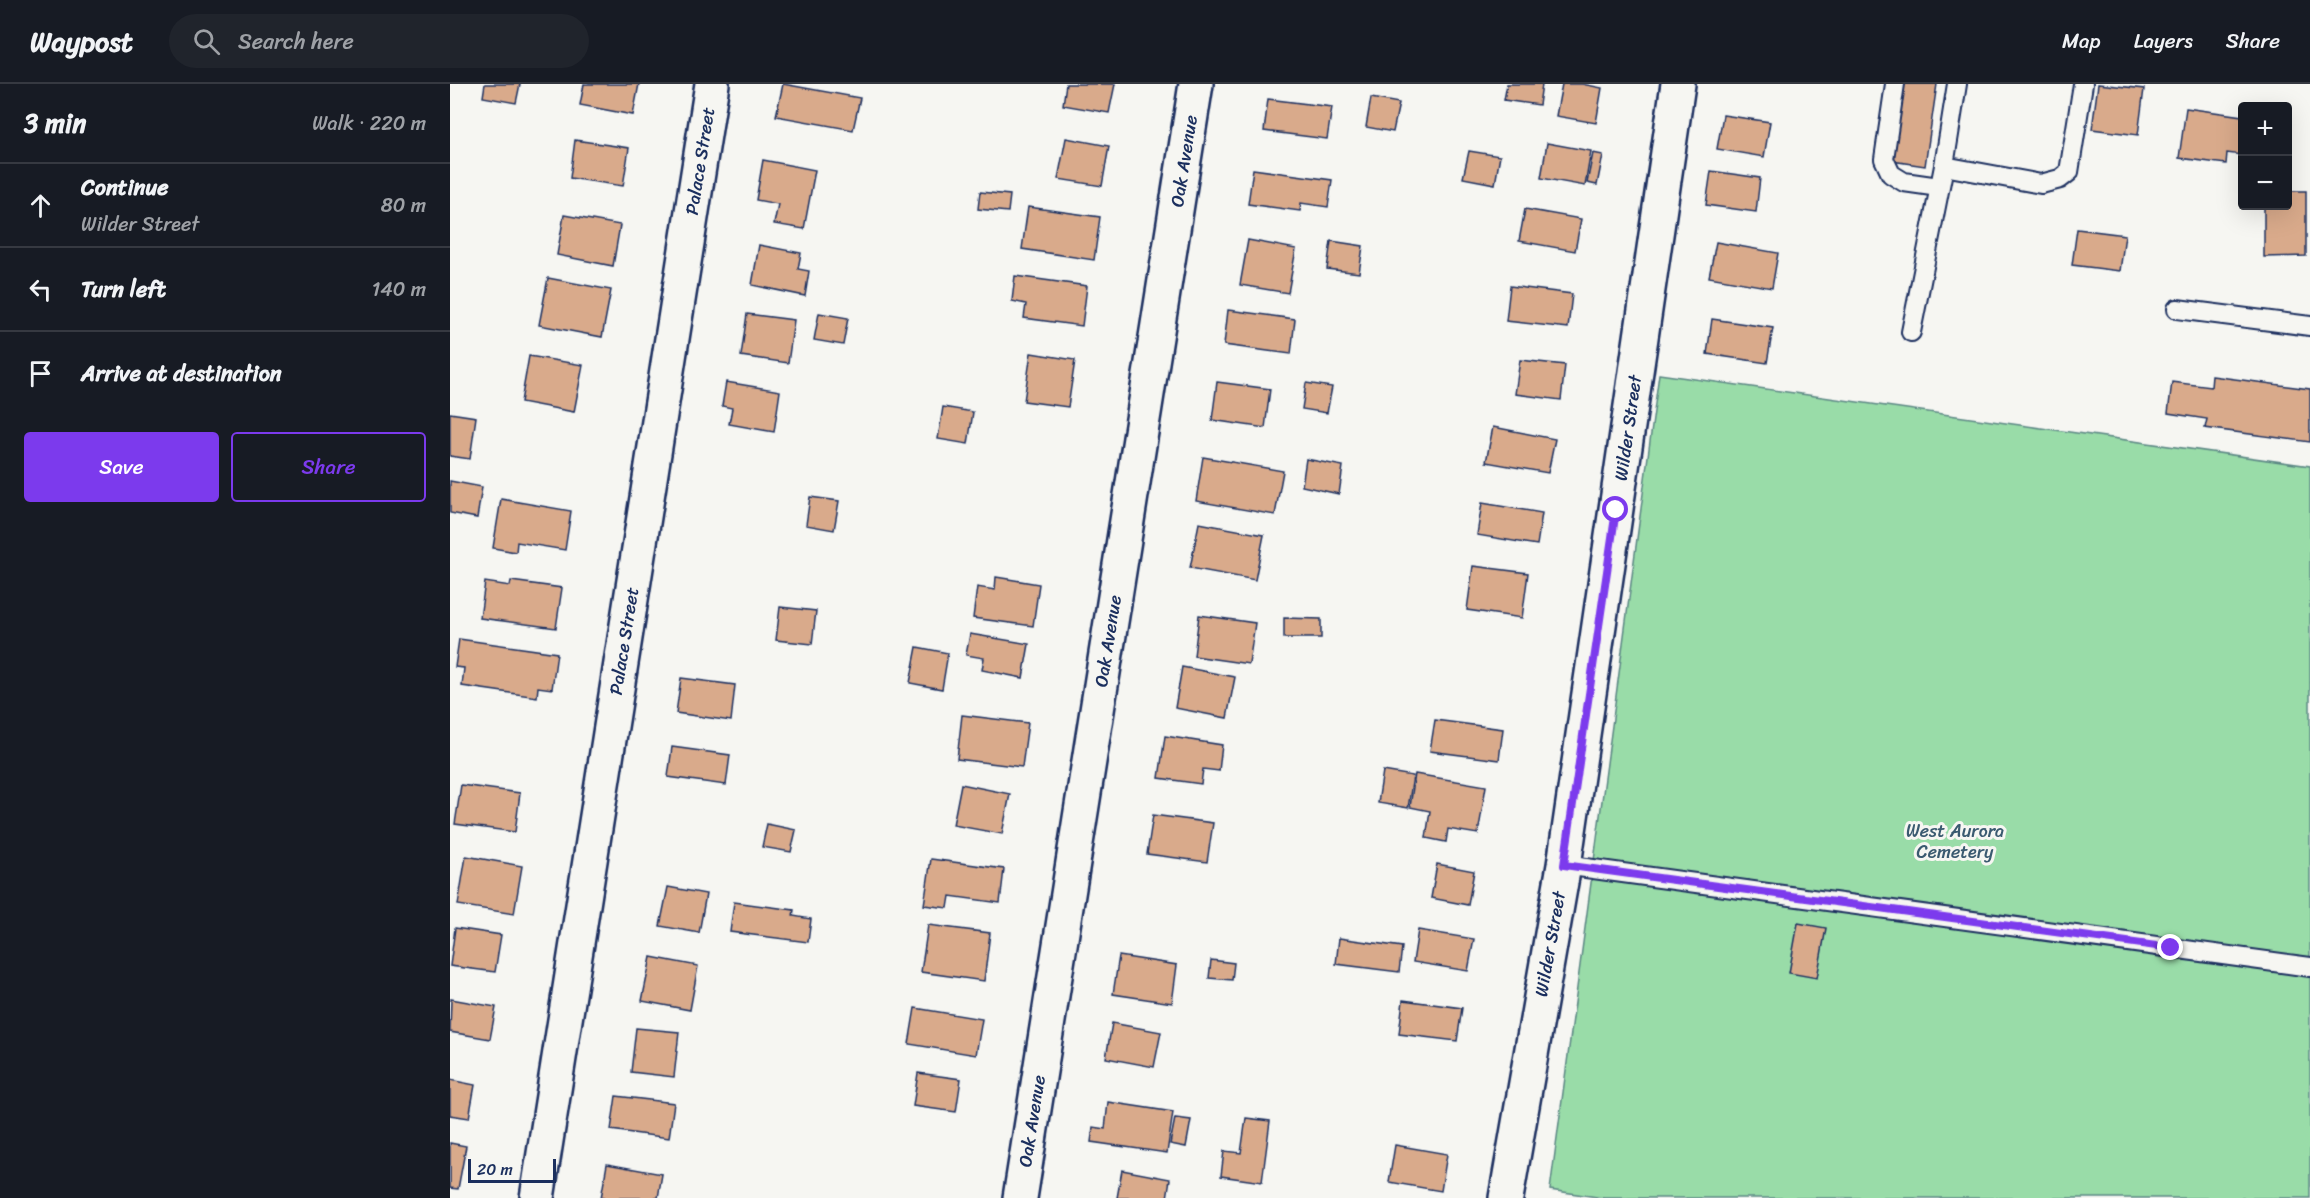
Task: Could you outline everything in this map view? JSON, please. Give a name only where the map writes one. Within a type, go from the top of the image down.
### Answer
[{"type":"street","name":"Palace Street","points":[[537,1198],[712,84]]},
{"type":"street","name":"Oak Avenue","points":[[1020,1198],[1196,84]]},
{"type":"street","name":"Wilder Street","points":[[1506,1198],[1564,865],[1678,84]]},
{"type":"lane","points":[[1896,84],[1884,159],[1891,174],[1904,182],[1939,187]]},
{"type":"lane","points":[[1911,332],[1944,166],[1957,84]]},
{"type":"lane","points":[[1944,166],[2041,184],[2060,179],[2069,172],[2083,84]]},
{"type":"lane","points":[[2177,309],[2310,326]]},
{"type":"lane","points":[[1564,865],[2310,967]]},
{"type":"green space","name":"West Aurora Cemetery","points":[[1659,374],[2310,466],[2310,1198],[1604,1198],[1550,1190]]},
{"type":"building","points":[[485,84],[520,84],[516,103],[483,97]]},
{"type":"building","points":[[584,84],[639,84],[633,115],[580,105]]},
{"type":"building","points":[[783,84],[860,98],[853,130],[776,116]]},
{"type":"building","points":[[1066,84],[1115,84],[1109,113],[1063,105]]},
{"type":"building","points":[[1507,84],[1542,84],[1539,105],[1504,100]]},
{"type":"building","points":[[1562,84],[1582,84],[1602,88],[1596,123],[1556,116]]},
{"type":"building","points":[[1904,84],[1937,84],[1925,166],[1892,161]]},
{"type":"building","points":[[2098,84],[2144,89],[2138,135],[2092,129]]},
{"type":"building","points":[[1371,98],[1399,103],[1393,132],[1366,127]]},
{"type":"building","points":[[1268,99],[1332,107],[1327,139],[1264,131]]},
{"type":"building","points":[[2186,108],[2238,115],[2238,154],[2227,153],[2226,164],[2179,158]]},
{"type":"building","points":[[1723,115],[1770,122],[1764,157],[1717,149]]},
{"type":"building","points":[[1066,138],[1109,146],[1102,186],[1058,179]]},
{"type":"building","points":[[575,140],[629,148],[623,186],[570,178]]},
{"type":"building","points":[[1547,143],[1591,151],[1585,186],[1541,178]]},
{"type":"building","points":[[1469,151],[1500,156],[1495,184],[1463,178]]},
{"type":"building","points":[[1593,153],[1603,155],[1597,185],[1587,183]]},
{"type":"building","points":[[763,160],[815,170],[804,229],[774,224],[778,204],[756,200]]},
{"type":"building","points":[[1253,169],[1332,180],[1328,207],[1301,203],[1300,211],[1248,204]]},
{"type":"building","points":[[1711,171],[1760,178],[1756,212],[1706,205]]},
{"type":"building","points":[[2292,191],[2306,191],[2306,256],[2264,257],[2264,210],[2292,210]]},
{"type":"building","points":[[980,192],[1010,195],[1008,212],[978,209]]},
{"type":"building","points":[[1028,207],[1100,217],[1094,260],[1022,249]]},
{"type":"building","points":[[1525,209],[1581,219],[1575,251],[1519,241]]},
{"type":"building","points":[[564,215],[620,225],[613,266],[557,255]]},
{"type":"building","points":[[2077,229],[2125,235],[2120,271],[2072,265]]},
{"type":"building","points":[[1248,240],[1296,249],[1288,293],[1240,285]]},
{"type":"building","points":[[1331,241],[1363,246],[1359,273],[1327,269]]},
{"type":"building","points":[[1716,242],[1778,253],[1772,288],[1709,277]]},
{"type":"building","points":[[759,245],[801,253],[798,269],[809,271],[805,296],[752,285]]},
{"type":"building","points":[[1015,276],[1087,286],[1082,326],[1024,318],[1026,304],[1012,301]]},
{"type":"building","points":[[548,278],[611,290],[602,337],[539,325]]},
{"type":"building","points":[[1510,286],[1572,294],[1568,328],[1506,321]]},
{"type":"building","points":[[1228,310],[1295,319],[1291,354],[1224,345]]},
{"type":"building","points":[[819,313],[848,318],[843,345],[814,340]]},
{"type":"building","points":[[747,314],[794,320],[788,363],[741,356]]},
{"type":"building","points":[[1712,319],[1773,328],[1767,363],[1707,354]]},
{"type":"building","points":[[1031,353],[1075,360],[1068,407],[1024,401]]},
{"type":"building","points":[[529,356],[583,365],[574,412],[521,402]]},
{"type":"building","points":[[1520,360],[1565,365],[1561,400],[1515,394]]},
{"type":"building","points":[[2212,376],[2310,389],[2310,442],[2205,428],[2207,419],[2168,413],[2172,382],[2211,387]]},
{"type":"building","points":[[726,382],[780,391],[774,432],[729,424],[732,408],[722,406]]},
{"type":"building","points":[[1217,382],[1270,389],[1265,428],[1212,420]]},
{"type":"building","points":[[1306,383],[1332,387],[1327,413],[1302,409]]},
{"type":"building","points":[[943,407],[973,412],[968,444],[938,439]]},
{"type":"building","points":[[450,413],[476,417],[470,459],[450,456]]},
{"type":"building","points":[[1493,427],[1555,439],[1548,473],[1486,462]]},
{"type":"building","points":[[1203,457],[1283,471],[1275,515],[1196,501]]},
{"type":"building","points":[[1306,459],[1343,466],[1339,494],[1302,486]]},
{"type":"building","points":[[450,481],[482,487],[477,518],[450,513]]},
{"type":"building","points":[[810,497],[839,501],[834,530],[806,525]]},
{"type":"building","points":[[501,499],[571,511],[565,550],[517,542],[516,552],[493,548]]},
{"type":"building","points":[[1482,503],[1542,513],[1537,545],[1477,535]]},
{"type":"building","points":[[1199,523],[1264,535],[1255,580],[1190,568]]},
{"type":"building","points":[[1473,566],[1528,573],[1522,618],[1467,610]]},
{"type":"building","points":[[996,577],[1039,584],[1033,626],[973,618],[977,587],[995,590]]},
{"type":"building","points":[[511,581],[562,588],[556,628],[480,618],[485,582],[510,586]]},
{"type":"building","points":[[780,607],[816,611],[812,644],[776,640]]},
{"type":"building","points":[[1199,615],[1255,623],[1249,664],[1194,656]]},
{"type":"building","points":[[1284,618],[1321,619],[1321,638],[1284,638]]},
{"type":"building","points":[[970,634],[1029,644],[1023,678],[982,670],[984,658],[966,655]]},
{"type":"building","points":[[459,639],[557,653],[552,689],[538,687],[537,697],[462,686],[464,668],[455,667]]},
{"type":"building","points":[[917,647],[948,653],[942,689],[910,683]]},
{"type":"building","points":[[1182,667],[1235,677],[1227,718],[1175,708]]},
{"type":"building","points":[[681,678],[735,685],[731,721],[676,713]]},
{"type":"building","points":[[962,715],[1028,723],[1022,767],[957,759]]},
{"type":"building","points":[[1435,720],[1503,729],[1499,760],[1430,751]]},
{"type":"building","points":[[1165,736],[1222,745],[1219,771],[1203,769],[1201,784],[1159,778]]},
{"type":"building","points":[[672,747],[730,755],[726,785],[668,777]]},
{"type":"building","points":[[1383,771],[1413,776],[1408,808],[1378,803]]},
{"type":"building","points":[[1415,774],[1486,786],[1478,834],[1448,829],[1446,842],[1426,838],[1430,811],[1410,807]]},
{"type":"building","points":[[961,784],[1010,794],[1002,834],[953,825]]},
{"type":"building","points":[[461,785],[520,793],[515,832],[455,824]]},
{"type":"building","points":[[1153,815],[1213,823],[1207,862],[1147,854]]},
{"type":"building","points":[[767,824],[796,830],[791,852],[762,847]]},
{"type":"building","points":[[466,856],[522,866],[514,914],[458,905]]},
{"type":"building","points":[[931,859],[1004,869],[1000,903],[950,896],[948,908],[924,905]]},
{"type":"building","points":[[1437,864],[1474,871],[1468,905],[1431,898]]},
{"type":"building","points":[[668,887],[706,894],[699,933],[660,926]]},
{"type":"building","points":[[734,902],[794,910],[793,916],[811,919],[808,942],[730,932]]},
{"type":"building","points":[[1798,923],[1826,928],[1817,978],[1789,973]]},
{"type":"building","points":[[928,925],[990,933],[984,981],[921,972]]},
{"type":"building","points":[[455,928],[501,935],[495,972],[450,966]]},
{"type":"building","points":[[1418,930],[1474,939],[1468,971],[1413,962]]},
{"type":"building","points":[[1339,938],[1402,947],[1399,972],[1336,964]]},
{"type":"building","points":[[1119,956],[1177,965],[1172,1003],[1113,994]]},
{"type":"building","points":[[651,957],[698,966],[690,1010],[642,1001]]},
{"type":"building","points":[[1211,960],[1234,963],[1232,980],[1209,978]]},
{"type":"building","points":[[451,999],[496,1007],[490,1039],[450,1032]]},
{"type":"building","points":[[1403,1000],[1462,1008],[1457,1041],[1399,1034]]},
{"type":"building","points":[[915,1008],[982,1019],[976,1055],[909,1044]]},
{"type":"building","points":[[1112,1023],[1161,1032],[1154,1067],[1106,1058]]},
{"type":"building","points":[[636,1028],[679,1032],[674,1077],[631,1072]]},
{"type":"building","points":[[918,1073],[961,1079],[956,1112],[913,1106]]},
{"type":"building","points":[[450,1080],[475,1085],[469,1118],[450,1115]]},
{"type":"building","points":[[616,1096],[674,1103],[669,1138],[611,1130]]},
{"type":"building","points":[[1108,1102],[1173,1112],[1167,1153],[1091,1142],[1093,1127],[1105,1129]]},
{"type":"building","points":[[1175,1118],[1191,1120],[1186,1147],[1170,1144]]},
{"type":"building","points":[[1246,1118],[1270,1121],[1262,1182],[1221,1176],[1224,1151],[1241,1153]]},
{"type":"building","points":[[450,1143],[466,1146],[458,1189],[450,1188]]},
{"type":"building","points":[[1395,1145],[1447,1154],[1441,1191],[1389,1182]]},
{"type":"building","points":[[607,1164],[662,1174],[658,1198],[601,1198]]},
{"type":"building","points":[[1122,1170],[1170,1179],[1167,1198],[1117,1198]]},
{"type":"route","points":[[1616,510],[1564,865],[2171,948]]}]
